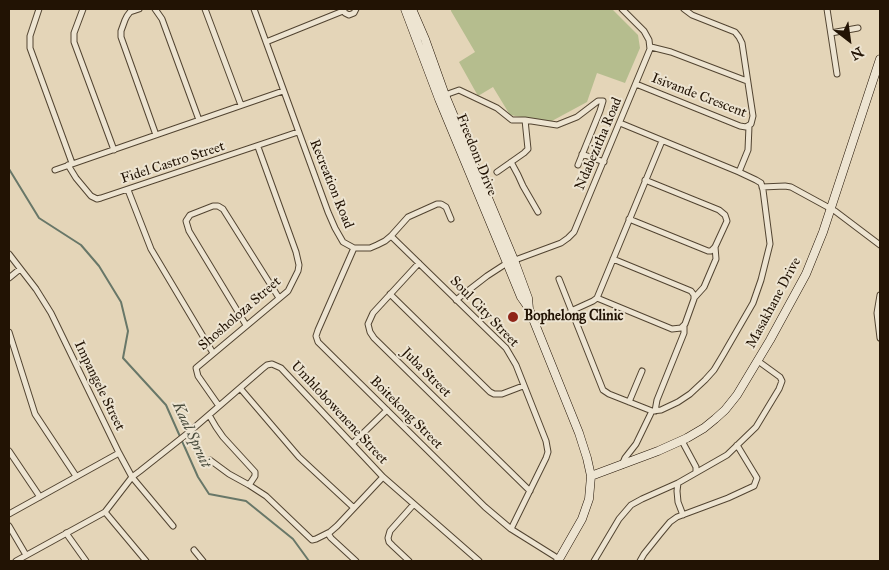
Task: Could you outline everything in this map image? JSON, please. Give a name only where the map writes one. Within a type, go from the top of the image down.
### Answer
[{"type":"street","points":[[40,9],[30,36],[30,48],[70,164]]},
{"type":"street","points":[[83,9],[74,33],[74,42],[114,150]]},
{"type":"street","points":[[139,9],[130,12],[127,16],[121,31],[121,37],[156,134]]},
{"type":"street","points":[[155,9],[162,19],[199,120]]},
{"type":"street","points":[[205,9],[240,105]]},
{"type":"street","name":"Recreation Road","points":[[254,9],[335,228],[343,242],[354,248]]},
{"type":"street","points":[[266,42],[343,10],[349,15],[354,13],[356,9]]},
{"type":"street","name":"Freedom Drive","points":[[405,9],[440,99],[510,262],[528,299],[529,309],[579,433],[587,458],[591,476],[589,499],[582,519],[559,560]]},
{"type":"street","name":"Freedom Drive","points":[[412,9],[510,262]]},
{"type":"street","points":[[622,9],[644,31],[651,47],[671,52],[747,81]]},
{"type":"street","name":"Isivande Crescent","points":[[636,84],[740,126],[744,127],[751,124],[753,119],[742,43],[738,34],[692,15],[684,9]]},
{"type":"street","points":[[827,9],[837,74]]},
{"type":"street","points":[[831,33],[858,28]]},
{"type":"street","name":"Ndabezitha Road","points":[[456,300],[487,276],[510,262],[565,241],[572,235],[651,47]]},
{"type":"street","name":"Masakhane Drive","points":[[591,476],[682,441],[704,428],[725,410],[738,393],[792,302],[806,274],[823,232],[880,59]]},
{"type":"street","points":[[446,95],[459,90],[497,108],[510,120],[550,124],[559,124],[577,117],[598,101],[603,101],[578,165]]},
{"type":"street","points":[[55,170],[283,91]]},
{"type":"street","points":[[497,172],[524,153],[528,148],[525,120]]},
{"type":"street","points":[[559,279],[603,390],[653,411],[666,408],[682,400],[714,370],[753,303],[762,280],[770,244],[762,187],[758,181],[620,123]]},
{"type":"street","points":[[739,172],[748,150],[749,126]]},
{"type":"street","name":"Fidel Castro Street","points":[[70,164],[76,178],[94,198],[101,198],[258,147],[298,132]]},
{"type":"street","points":[[572,311],[597,298],[662,141]]},
{"type":"street","name":"Shosholoza Street","points":[[219,406],[198,376],[197,365],[280,298],[290,288],[298,271],[299,263],[258,147]]},
{"type":"street","points":[[582,154],[604,162]]},
{"type":"street","points":[[511,162],[538,212]]},
{"type":"street","points":[[622,465],[624,458],[636,444],[653,411],[684,333],[684,326],[695,297],[702,290],[716,259],[715,248],[727,220],[719,210],[645,180]]},
{"type":"street","points":[[762,187],[787,186],[838,212],[880,245]]},
{"type":"street","points":[[128,190],[151,249],[214,353]]},
{"type":"street","points":[[354,248],[377,246],[391,236],[408,217],[437,204],[442,204],[446,207],[451,219]]},
{"type":"street","points":[[246,325],[189,231],[186,221],[190,215],[213,206],[223,208],[280,298]]},
{"type":"street","points":[[629,219],[706,251],[715,248]]},
{"type":"street","name":"Soul City Street","points":[[391,236],[509,352],[516,365],[546,441],[548,452],[511,529]]},
{"type":"street","name":"Boitekong Street","points":[[354,248],[316,334],[320,345],[485,507],[511,529],[559,560]]},
{"type":"street","name":"Impangele Street","points":[[9,254],[51,313],[132,477],[173,526]]},
{"type":"street","points":[[613,258],[688,289],[695,297]]},
{"type":"street","name":"Juba Street","points":[[419,263],[370,318],[368,326],[372,335],[530,491]]},
{"type":"street","points":[[9,278],[20,269]]},
{"type":"street","points":[[390,294],[490,392],[502,394],[523,386]]},
{"type":"street","points":[[880,295],[877,313],[880,338]]},
{"type":"street","points":[[597,298],[672,329],[684,326]]},
{"type":"street","points":[[9,332],[35,414],[76,476]]},
{"type":"street","points":[[594,561],[618,519],[631,505],[678,483],[727,454],[756,427],[782,383],[780,377],[758,361]]},
{"type":"street","name":"Umhlobowenene Street","points":[[105,512],[132,477],[188,433],[268,365],[272,364],[281,368],[383,476],[479,561]]},
{"type":"street","points":[[629,402],[642,371]]},
{"type":"street","points":[[240,388],[299,457],[354,508]]},
{"type":"street","points":[[352,444],[387,410]]},
{"type":"street","points":[[209,415],[223,437],[255,472],[255,476],[249,485]]},
{"type":"street","points":[[682,441],[696,468],[696,472]]},
{"type":"street","points":[[640,561],[670,522],[683,514],[728,498],[754,486],[757,478],[737,445]]},
{"type":"street","points":[[9,451],[40,497]]},
{"type":"street","points":[[9,514],[119,453]]},
{"type":"street","points":[[210,460],[271,501],[311,539],[316,539],[330,532],[337,526],[383,476]]},
{"type":"street","points":[[678,483],[678,502],[683,514]]},
{"type":"street","points":[[409,561],[389,542],[388,536],[390,531],[414,504]]},
{"type":"street","points":[[16,561],[105,512],[146,561]]},
{"type":"street","points":[[9,526],[26,555]]},
{"type":"street","points":[[330,532],[331,538],[356,561]]},
{"type":"street","points":[[66,533],[86,561]]},
{"type":"street","points":[[194,550],[203,561]]},
{"type":"green space","points":[[451,9],[612,9],[638,35],[640,48],[625,83],[597,73],[587,102],[550,122],[510,115],[493,87],[478,96],[459,62],[475,52]]},
{"type":"waterway","name":"Kaal Spruit","points":[[9,169],[39,218],[81,245],[99,266],[121,302],[128,331],[123,358],[166,405],[198,477],[209,494],[246,501],[293,539],[309,561]]},
{"type":"place","name":"Bophelong Clinic","points":[[513,317]]}]
